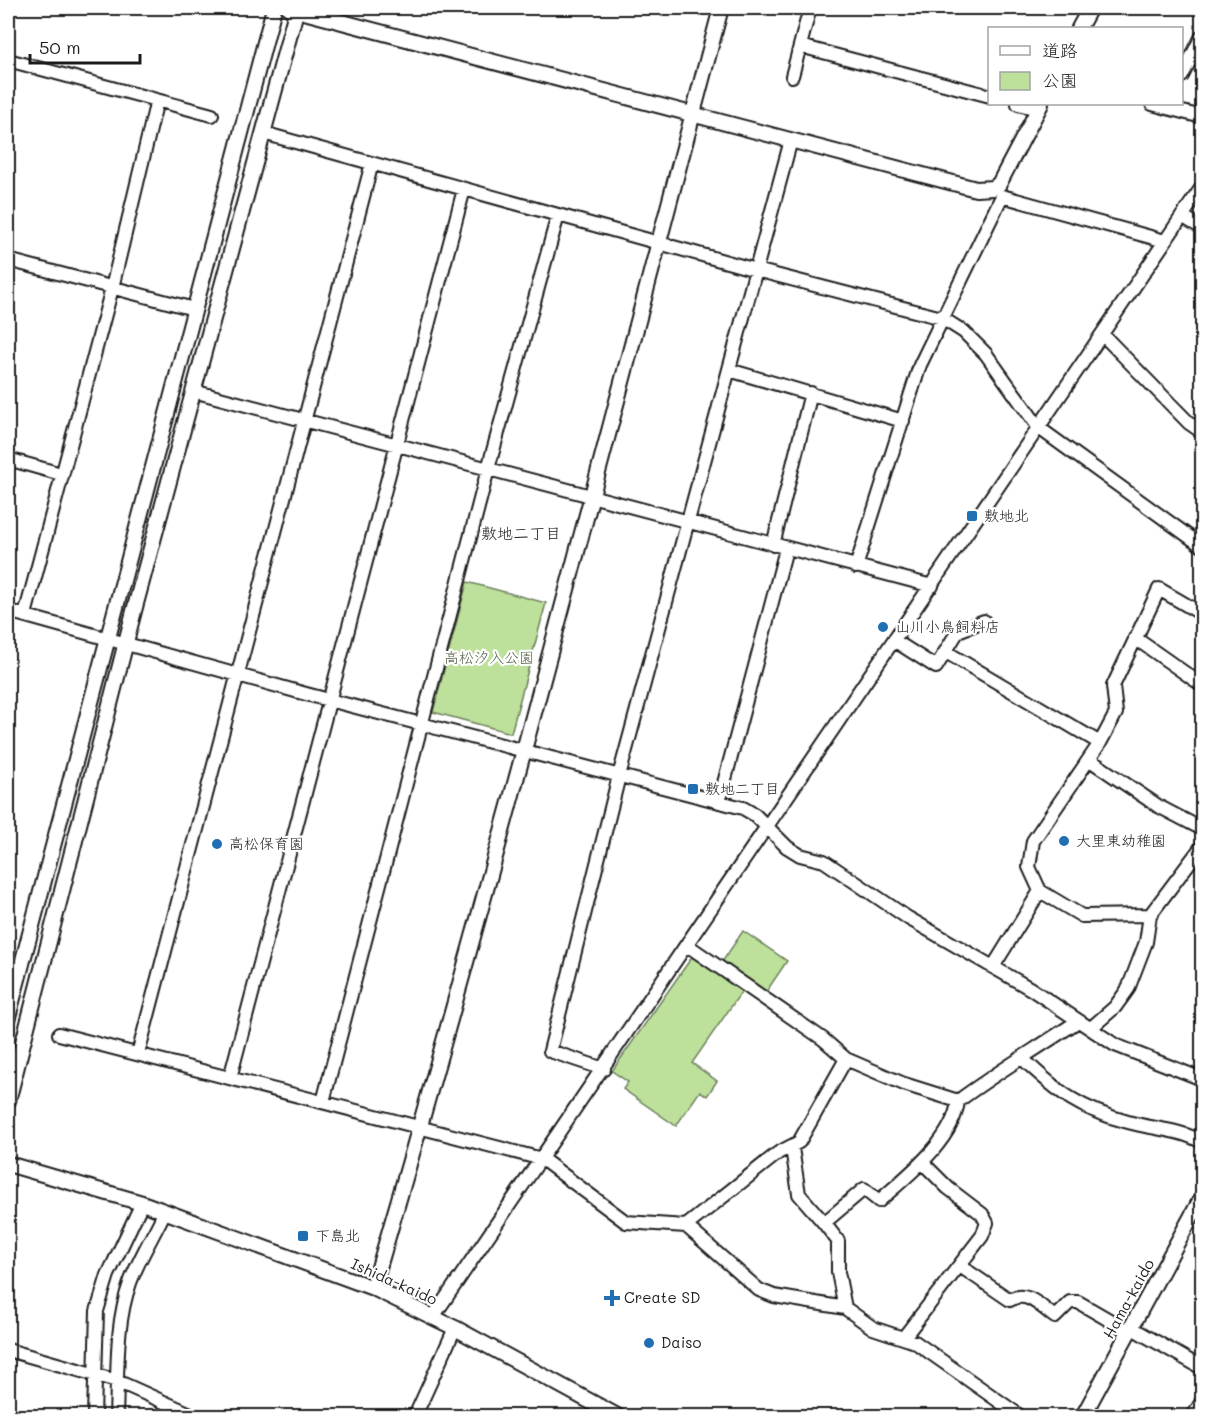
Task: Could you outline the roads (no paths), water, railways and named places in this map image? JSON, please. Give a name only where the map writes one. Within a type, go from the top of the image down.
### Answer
[{"type":"street","points":[[8,1017],[274,8]]},
{"type":"street","points":[[8,1101],[126,643],[263,133],[293,8],[1165,241]]},
{"type":"street","points":[[373,1288],[420,1129],[524,751],[657,242],[721,8]]},
{"type":"street","points":[[792,76],[810,8]]},
{"type":"street","points":[[1080,27],[1090,8]]},
{"type":"street","points":[[1183,74],[1203,36]]},
{"type":"street","points":[[800,46],[988,95]]},
{"type":"street","points":[[8,60],[212,115]]},
{"type":"street","points":[[25,615],[111,288],[157,100]]},
{"type":"street","points":[[1166,105],[1203,117]]},
{"type":"street","points":[[975,189],[993,188],[999,184],[1040,106]]},
{"type":"street","points":[[263,133],[756,270],[942,318],[964,332],[986,354],[1039,428],[1203,546]]},
{"type":"street","points":[[604,1069],[550,1051],[619,776],[791,140]]},
{"type":"street","points":[[138,1054],[372,164]]},
{"type":"street","points":[[433,1317],[1203,187]]},
{"type":"street","points":[[230,1078],[464,189]]},
{"type":"street","points":[[856,567],[921,365],[1002,196]]},
{"type":"street","points":[[323,1102],[488,469],[558,215]]},
{"type":"street","points":[[1182,216],[1203,228]]},
{"type":"street","points":[[8,260],[194,309]]},
{"type":"street","points":[[1102,334],[1189,423],[1203,432]]},
{"type":"street","points":[[729,370],[903,421]]},
{"type":"street","points":[[194,391],[689,524],[932,586]]},
{"type":"street","points":[[772,545],[812,393]]},
{"type":"street","points":[[8,459],[62,474]]},
{"type":"street","points":[[719,802],[786,549]]},
{"type":"street","points":[[1150,915],[1082,916],[1040,891],[1029,867],[1033,841],[1090,760],[1116,713],[1113,686],[1159,589],[1203,614]]},
{"type":"street","points":[[8,611],[423,725],[743,808],[755,815],[787,847],[800,855],[824,861],[908,918],[1031,989],[1129,1053],[1203,1079]]},
{"type":"street","points":[[895,641],[936,667],[958,631],[984,621]]},
{"type":"street","points":[[1136,638],[1203,685]]},
{"type":"street","points":[[946,652],[1100,743]]},
{"type":"street","points":[[1090,760],[1158,806],[1203,829]]},
{"type":"street","points":[[1091,1028],[1114,1007],[1128,989],[1146,942],[1150,915],[1203,846]]},
{"type":"street","points":[[993,967],[1040,891]]},
{"type":"street","points":[[687,945],[823,1039],[846,1059],[904,1084],[958,1101]]},
{"type":"street","points":[[824,1223],[864,1189],[879,1201],[922,1162],[956,1118],[958,1101],[997,1072],[1023,1059],[1078,1021]]},
{"type":"street","points":[[59,1034],[542,1159],[626,1222],[687,1226],[759,1290],[774,1296],[846,1308],[873,1328],[915,1342],[1020,1416]]},
{"type":"street","points":[[687,1226],[778,1153],[792,1148],[799,1142],[846,1059]]},
{"type":"street","points":[[1023,1059],[1056,1090],[1081,1107],[1128,1122],[1185,1132],[1203,1142]]},
{"type":"street","points":[[792,1148],[799,1194],[838,1242],[838,1272],[846,1308]]},
{"type":"street","points":[[904,1337],[982,1236],[987,1223],[982,1214],[948,1188],[922,1162]]},
{"type":"street","name":"Ishida-kaido","points":[[8,1164],[142,1203],[373,1288],[455,1328],[617,1416]]},
{"type":"street","name":"Hama-kaido","points":[[1083,1416],[1203,1197]]},
{"type":"street","points":[[94,1416],[97,1311],[108,1275],[142,1203]]},
{"type":"street","points":[[116,1416],[119,1336],[126,1297],[130,1282],[165,1211]]},
{"type":"street","points":[[960,1266],[1010,1300],[1017,1295],[1025,1296],[1055,1317],[1070,1302],[1077,1302],[1203,1368]]},
{"type":"street","points":[[415,1416],[455,1328]]},
{"type":"street","points":[[8,1350],[94,1377],[117,1381],[195,1416]]},
{"type":"street","points":[[1193,1416],[1203,1401]]},
{"type":"place","name":"敷地北","points":[[972,516]]},
{"type":"place","name":"山川小鳥飼料店","points":[[883,627]]},
{"type":"place","name":"敷地二丁目","points":[[693,789]]},
{"type":"place","name":"大里東幼稚園","points":[[1064,841]]},
{"type":"place","name":"高松保育園","points":[[217,844]]},
{"type":"place","name":"下島北","points":[[303,1236]]},
{"type":"place","name":"Create SD","points":[[612,1298]]},
{"type":"place","name":"Daiso","points":[[649,1343]]},
{"type":"district","name":"敷地二丁目","points":[[521,533]]},
{"type":"park label","name":"高松汐入公園","points":[[489,658]]}]
